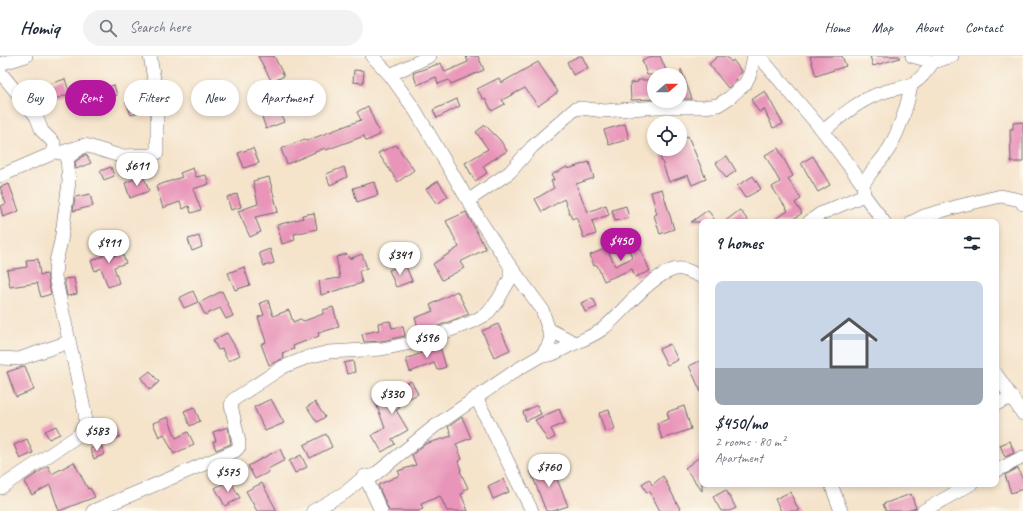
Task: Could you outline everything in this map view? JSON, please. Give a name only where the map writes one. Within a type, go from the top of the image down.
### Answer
[{"type":"street","points":[[0,64],[26,56]]},
{"type":"street","points":[[53,150],[59,153],[85,145],[120,156],[152,155],[157,153],[157,97],[150,56]]},
{"type":"street","points":[[313,511],[346,492],[365,476],[373,476],[435,426],[476,397],[542,355],[548,346],[551,337],[542,309],[510,266],[419,116],[390,75],[372,56]]},
{"type":"street","points":[[390,75],[430,56]]},
{"type":"street","points":[[469,200],[510,172],[532,147],[575,109],[604,111],[657,107],[704,107],[718,105],[729,98],[745,84],[750,74],[754,56]]},
{"type":"street","points":[[759,56],[823,131],[882,219]]},
{"type":"street","points":[[912,56],[933,62],[952,56]]},
{"type":"street","points":[[823,131],[854,106],[872,96],[911,86],[924,76],[933,62]]},
{"type":"street","points":[[0,72],[36,116],[42,131],[54,143],[53,150],[49,156],[0,176]]},
{"type":"street","points":[[813,219],[864,190],[869,172],[889,148],[908,107],[911,86]]},
{"type":"street","points":[[0,488],[79,434],[85,424],[81,387],[69,342],[55,277],[56,261],[61,241],[69,182],[67,158],[85,145]]},
{"type":"street","points":[[918,219],[952,208],[1001,196],[1020,200],[1023,204]]},
{"type":"street","points":[[93,511],[235,451],[239,447],[239,442],[231,405],[233,400],[283,367],[308,357],[329,352],[382,349],[421,341],[472,322],[487,314],[506,289],[510,279],[510,266]]},
{"type":"street","points":[[542,355],[552,354],[605,328],[633,298],[650,284],[668,273],[676,269],[684,269],[699,276]]},
{"type":"street","points":[[550,330],[575,343]]},
{"type":"street","points":[[0,358],[19,359],[69,342]]},
{"type":"street","points":[[999,378],[1023,414]]},
{"type":"street","points":[[476,397],[532,511]]},
{"type":"street","points":[[999,403],[1012,398]]},
{"type":"street","points":[[999,469],[1023,457]]},
{"type":"street","points":[[365,476],[381,511]]},
{"type":"street","points":[[832,487],[841,511]]},
{"type":"street","points":[[923,511],[967,487]]},
{"type":"building","points":[[258,56],[274,56],[284,76],[276,80],[271,80]]},
{"type":"building","points":[[466,56],[478,56],[484,70],[451,84],[449,80],[438,84],[436,77],[417,85],[413,73],[441,63],[445,72],[468,62]]},
{"type":"building","points":[[582,56],[588,68],[573,75],[567,62]]},
{"type":"building","points":[[653,56],[660,56],[665,68],[647,68],[647,75],[642,60]]},
{"type":"building","points":[[718,56],[726,56],[731,62],[733,60],[742,72],[735,78],[737,80],[728,88],[709,64]]},
{"type":"building","points":[[810,56],[842,56],[846,66],[816,76]]},
{"type":"building","points":[[870,56],[899,56],[900,58],[873,66]]},
{"type":"building","points":[[538,62],[558,92],[538,106],[525,88],[502,100],[505,104],[492,111],[485,98],[483,99],[477,89],[499,78],[501,83]]},
{"type":"building","points":[[354,70],[364,71],[363,83],[353,82]]},
{"type":"building","points":[[65,80],[65,96],[57,98],[57,82]]},
{"type":"building","points":[[638,80],[647,80],[647,99],[631,100],[630,83],[638,82]]},
{"type":"building","points":[[687,85],[692,99],[687,99]]},
{"type":"building","points":[[765,91],[783,124],[773,128],[764,109],[759,112],[751,100]]},
{"type":"building","points":[[457,99],[460,106],[437,118],[433,110]]},
{"type":"building","points":[[368,106],[380,135],[366,141],[364,136],[326,150],[325,148],[287,164],[281,149],[305,139],[306,141],[361,120],[357,112]]},
{"type":"building","points":[[282,116],[284,122],[266,129],[262,117]]},
{"type":"building","points":[[1023,122],[1023,162],[1011,162],[1010,129],[1013,129],[1013,123]]},
{"type":"building","points":[[625,124],[629,139],[609,145],[604,130]]},
{"type":"building","points":[[485,125],[500,140],[507,151],[483,166],[487,173],[475,181],[465,163],[488,149],[476,132]]},
{"type":"building","points":[[687,136],[706,179],[692,185],[688,175],[669,182],[660,156],[687,156]]},
{"type":"building","points":[[396,145],[414,170],[398,182],[378,153]]},
{"type":"building","points":[[253,148],[259,163],[244,168],[238,153]]},
{"type":"building","points":[[778,148],[793,176],[788,179],[801,199],[795,203],[802,213],[793,219],[775,219],[788,211],[772,187],[780,182],[765,155]]},
{"type":"building","points":[[86,154],[91,163],[76,169],[75,162]]},
{"type":"building","points":[[727,156],[736,171],[726,178],[716,163]]},
{"type":"building","points":[[813,156],[830,185],[818,192],[801,163]]},
{"type":"building","points":[[589,162],[594,178],[576,184],[579,192],[588,212],[606,205],[609,215],[592,221],[596,234],[584,238],[576,217],[572,219],[564,199],[542,212],[535,199],[554,188],[551,181],[554,180],[551,175],[567,167],[568,169]]},
{"type":"building","points":[[111,167],[114,176],[104,180],[100,171]]},
{"type":"building","points":[[344,167],[347,177],[330,185],[326,174]]},
{"type":"building","points":[[193,168],[196,177],[206,175],[209,184],[193,189],[201,210],[191,213],[189,206],[183,209],[180,202],[163,208],[156,186],[182,177],[180,173]]},
{"type":"building","points":[[143,175],[149,191],[130,198],[125,183]]},
{"type":"building","points":[[753,176],[761,189],[745,198],[737,186]]},
{"type":"building","points":[[269,177],[278,212],[255,217],[261,232],[250,237],[238,211],[258,204],[253,181]]},
{"type":"building","points":[[438,181],[448,196],[437,204],[426,189]]},
{"type":"building","points":[[374,182],[378,195],[357,202],[353,188]]},
{"type":"building","points":[[9,184],[19,211],[3,217],[0,206],[6,204],[0,187]]},
{"type":"building","points":[[662,189],[674,229],[660,234],[654,215],[657,214],[651,192]]},
{"type":"building","points":[[90,194],[93,206],[73,211],[75,197]]},
{"type":"building","points":[[237,194],[241,207],[231,210],[227,197]]},
{"type":"building","points":[[626,206],[629,218],[615,221],[612,210]]},
{"type":"building","points":[[708,210],[714,219],[699,219],[699,222],[691,222]]},
{"type":"building","points":[[740,210],[747,219],[728,219]]},
{"type":"building","points":[[466,212],[486,249],[460,262],[464,268],[442,280],[433,264],[459,247],[446,221]]},
{"type":"building","points":[[314,213],[317,229],[294,234],[295,240],[282,244],[277,225],[303,218],[302,215]]},
{"type":"building","points":[[634,235],[650,271],[635,277],[632,269],[604,281],[597,265],[594,266],[590,255],[607,248],[615,266],[632,258],[625,238]]},
{"type":"building","points":[[199,236],[202,247],[192,251],[188,239]]},
{"type":"building","points":[[111,242],[113,256],[122,253],[126,263],[114,267],[119,283],[108,287],[101,268],[95,271],[91,261],[103,256],[100,244]]},
{"type":"building","points":[[270,249],[274,263],[264,266],[259,253]]},
{"type":"building","points":[[347,254],[349,259],[362,254],[367,268],[359,271],[362,283],[321,295],[319,281],[340,278],[336,257]]},
{"type":"building","points":[[38,259],[40,275],[47,274],[51,294],[41,297],[37,283],[10,287],[7,270],[27,267],[26,260]]},
{"type":"building","points":[[405,264],[412,281],[396,287],[389,270]]},
{"type":"building","points":[[244,267],[250,285],[235,290],[228,273]]},
{"type":"building","points":[[74,278],[77,294],[67,296],[64,279]]},
{"type":"building","points":[[193,291],[198,302],[184,308],[179,298]]},
{"type":"building","points":[[222,291],[233,316],[226,319],[220,308],[205,315],[199,303]]},
{"type":"building","points":[[457,291],[469,314],[420,333],[415,318],[433,311],[430,305]]},
{"type":"building","points":[[593,298],[597,307],[585,312],[581,303]]},
{"type":"building","points":[[268,300],[273,316],[289,310],[293,322],[300,319],[304,321],[323,314],[323,310],[333,307],[339,327],[318,333],[319,336],[293,346],[294,349],[282,353],[284,358],[269,365],[261,344],[266,342],[258,317],[264,315],[260,303]]},
{"type":"building","points":[[390,321],[392,328],[403,326],[405,336],[381,341],[364,342],[362,334],[379,330],[378,323]]},
{"type":"building","points":[[498,324],[510,350],[494,357],[482,331]]},
{"type":"building","points":[[227,333],[240,355],[228,361],[222,349],[218,350],[213,340]]},
{"type":"building","points":[[439,343],[446,367],[437,370],[434,363],[410,372],[406,359],[427,351],[426,348]]},
{"type":"building","points":[[670,344],[678,360],[667,365],[659,349]]},
{"type":"building","points":[[353,361],[355,372],[347,374],[344,363]]},
{"type":"building","points":[[699,361],[699,388],[689,366]]},
{"type":"building","points":[[25,366],[34,390],[16,397],[7,372]]},
{"type":"building","points":[[150,371],[159,382],[150,390],[141,378]]},
{"type":"building","points":[[411,381],[418,394],[398,404],[400,408],[396,410],[408,430],[392,439],[395,444],[382,452],[372,435],[385,428],[374,398],[399,389],[398,388]]},
{"type":"building","points":[[271,399],[284,423],[265,431],[254,407]]},
{"type":"building","points":[[315,402],[325,417],[317,422],[307,407]]},
{"type":"building","points":[[537,405],[541,414],[526,421],[523,412]]},
{"type":"building","points":[[684,406],[691,429],[662,439],[657,423],[669,419],[667,412]]},
{"type":"building","points":[[194,407],[200,421],[190,426],[184,411]]},
{"type":"building","points":[[559,409],[565,423],[551,429],[555,437],[548,441],[535,420]]},
{"type":"building","points":[[609,410],[615,429],[605,432],[599,413]]},
{"type":"building","points":[[168,417],[176,438],[188,432],[194,444],[174,454],[164,434],[159,437],[153,423]]},
{"type":"building","points":[[462,417],[471,438],[456,444],[462,459],[458,461],[460,471],[468,488],[463,490],[464,493],[461,494],[468,511],[447,511],[440,496],[421,504],[423,509],[418,511],[389,511],[378,485],[400,475],[398,471],[416,465],[412,455],[425,444],[452,436],[448,427]]},
{"type":"building","points":[[110,424],[111,426],[114,425],[120,437],[107,443],[100,429]]},
{"type":"building","points":[[56,426],[60,434],[49,439],[45,431]]},
{"type":"building","points":[[228,427],[231,444],[216,450],[213,442],[216,441],[213,432]]},
{"type":"building","points":[[326,434],[332,447],[310,458],[304,445]]},
{"type":"building","points":[[27,439],[33,453],[20,459],[14,445]]},
{"type":"building","points":[[1010,441],[1014,453],[1005,457],[1000,445]]},
{"type":"building","points":[[100,444],[105,454],[94,459],[90,449]]},
{"type":"building","points":[[280,449],[285,460],[268,469],[269,472],[255,479],[248,466]]},
{"type":"building","points":[[301,455],[307,467],[295,473],[289,461]]},
{"type":"building","points":[[699,457],[699,487],[685,468]]},
{"type":"building","points":[[74,462],[88,489],[90,488],[95,497],[59,511],[50,485],[32,495],[24,482],[48,466],[52,474]]},
{"type":"building","points":[[550,462],[568,506],[553,511],[546,511],[530,470]]},
{"type":"building","points":[[1018,468],[1023,481],[1023,489],[1011,493],[1005,475]]},
{"type":"building","points":[[663,476],[681,511],[660,511],[650,492],[647,493],[642,484],[649,479],[652,485]]},
{"type":"building","points":[[503,479],[509,492],[493,499],[488,486]]},
{"type":"building","points":[[230,480],[240,498],[225,506],[215,488]]},
{"type":"building","points":[[262,483],[277,511],[257,511],[246,491]]},
{"type":"building","points":[[726,490],[736,508],[730,511],[721,511],[713,497]]},
{"type":"building","points":[[790,492],[799,511],[781,511],[775,499]]},
{"type":"building","points":[[911,494],[916,508],[907,511],[886,511],[883,504]]}]
